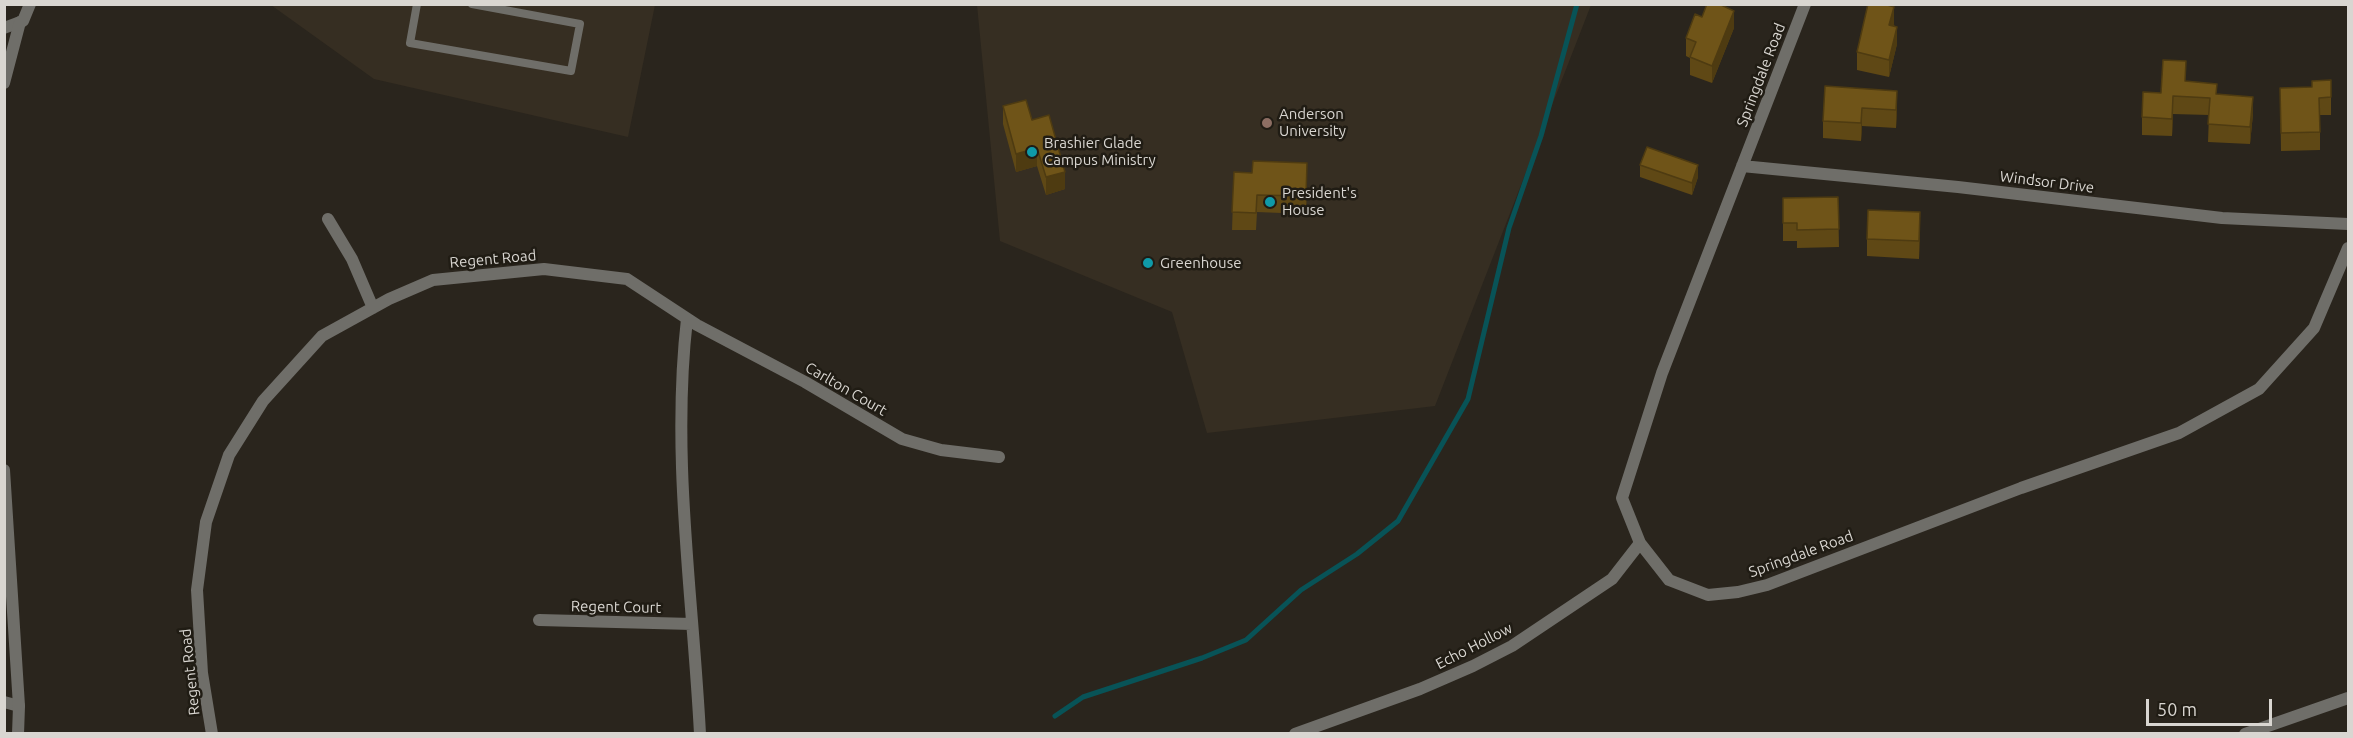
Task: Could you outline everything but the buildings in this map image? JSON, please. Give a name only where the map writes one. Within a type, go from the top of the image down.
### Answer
[{"type":"street","points":[[4,28],[23,21],[30,4]]},
{"type":"street","name":"Springdale Road","points":[[1805,4],[1662,373],[1622,498],[1640,543],[1669,580],[1707,595],[1738,592],[1767,585],[2021,488],[2179,433],[2259,389],[2314,328],[2349,248]]},
{"type":"street","points":[[4,83],[20,22]]},
{"type":"street","name":"Windsor Drive","points":[[1742,166],[1958,187],[2222,218],[2349,224]]},
{"type":"street","points":[[328,219],[352,259],[372,308]]},
{"type":"street","name":"Regent Road","points":[[212,734],[202,673],[198,590],[206,522],[229,454],[263,401],[322,336],[372,308],[433,280],[544,269],[627,279],[687,319]]},
{"type":"street","points":[[687,319],[682,361],[682,434],[688,596],[697,657],[700,734]]},
{"type":"street","name":"Carlton Court","points":[[687,319],[805,382],[902,439],[941,450],[999,457]]},
{"type":"street","points":[[4,470],[20,706],[18,734]]},
{"type":"street","name":"Echo Hollow","points":[[1295,734],[1420,689],[1512,646],[1612,579],[1640,543]]},
{"type":"street","name":"Regent Court","points":[[539,620],[692,624]]},
{"type":"street","points":[[2245,734],[2349,698]]},
{"type":"street","points":[[4,702],[20,706]]},
{"type":"lane","points":[[417,4],[410,43],[571,71],[580,24],[511,8],[472,4]]},
{"type":"shaded area","points":[[271,5],[655,5],[628,137],[374,79]]},
{"type":"shaded area","name":"Anderson University","points":[[977,5],[1591,5],[1435,406],[1207,433],[1172,312],[1000,241]]},
{"type":"waterway","points":[[1055,716],[1083,697],[1202,658],[1246,640],[1301,590],[1357,554],[1398,521],[1468,399],[1509,228],[1541,136],[1577,4]]},
{"type":"place","name":"Anderson University","points":[[1267,123]]},
{"type":"place","name":"Brashier Glade Campus Ministry","points":[[1032,152]]},
{"type":"place","name":"President's House","points":[[1270,202]]},
{"type":"place","name":"Greenhouse","points":[[1148,263]]}]
